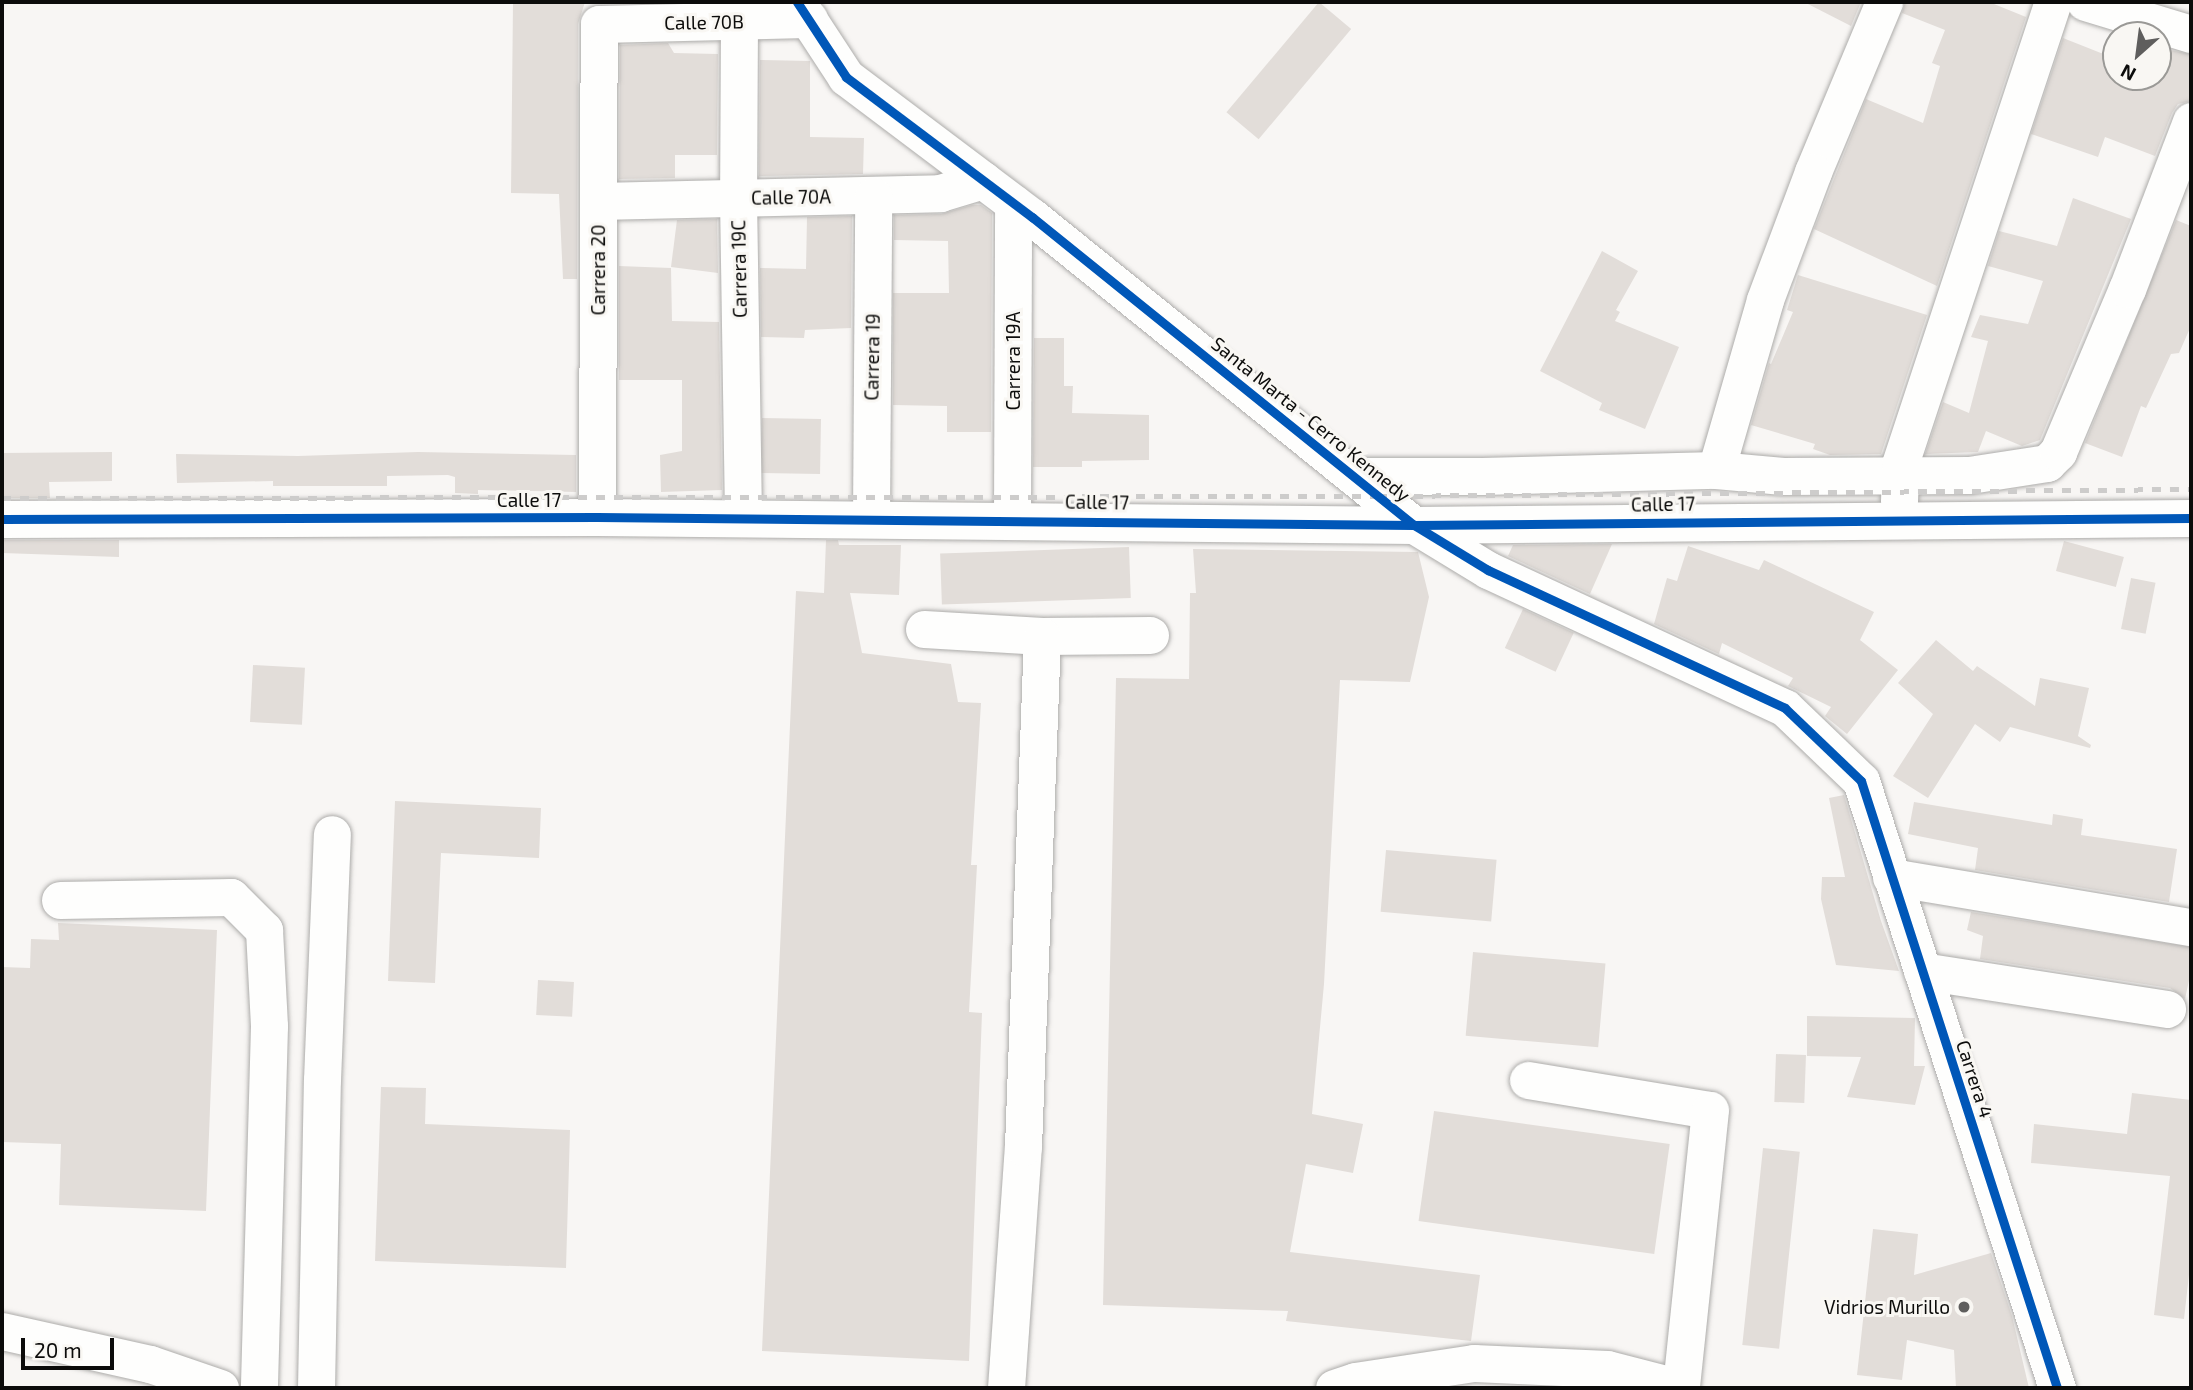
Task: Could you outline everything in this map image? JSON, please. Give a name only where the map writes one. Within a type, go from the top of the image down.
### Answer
[{"type":"street","points":[[1716,470],[1765,300],[1813,172],[1884,2]]},
{"type":"street","points":[[1901,519],[1900,464],[2053,2]]},
{"type":"street","points":[[2085,2],[2191,34]]},
{"type":"street","name":"Calle 70B","points":[[599,24],[739,21],[803,10]]},
{"type":"street","name":"Santa Marta - Cerro Kennedy","points":[[803,10],[846,77],[1013,203],[1415,525],[1488,570],[1785,708],[1861,781]]},
{"type":"street","name":"Carrera 19C","points":[[739,21],[741,102],[738,198],[743,518]]},
{"type":"street","name":"Carrera 20","points":[[597,517],[599,24]]},
{"type":"street","points":[[1353,476],[1482,476],[1716,470],[1783,476],[1969,475],[2027,469],[2047,463],[2058,452],[2127,289],[2191,121]]},
{"type":"street","name":"Calle 70A","points":[[598,201],[940,193],[983,180]]},
{"type":"street","name":"Carrera 19","points":[[871,518],[873,196]]},
{"type":"street","name":"Carrera 19A","points":[[1012,519],[1013,203]]},
{"type":"street","name":"Calle 17","points":[[2,519],[871,518],[1415,525],[2191,518]]},
{"type":"street","points":[[924,629],[1042,636],[1150,635]]},
{"type":"street","points":[[1006,1388],[1023,1147],[1042,636]]},
{"type":"street","name":"Carrera 4","points":[[1861,781],[2057,1388]]},
{"type":"street","points":[[316,1388],[322,1080],[331,834]]},
{"type":"street","points":[[1891,877],[2191,927]]},
{"type":"street","points":[[60,900],[231,897],[264,930],[269,1026],[259,1388]]},
{"type":"street","points":[[1922,971],[2167,1009]]},
{"type":"street","points":[[1334,1388],[1354,1381],[1474,1363],[1606,1369],[1681,1387],[1710,1110],[1528,1080]]},
{"type":"street","points":[[2,1331],[150,1364],[220,1388]]},
{"type":"building","points":[[513,2],[585,2],[578,24],[577,279],[563,279],[559,194],[511,193]]},
{"type":"building","points":[[1319,2],[1351,29],[1259,139],[1226,112]]},
{"type":"building","points":[[1804,2],[1861,2],[1851,26]]},
{"type":"building","points":[[1905,2],[1989,2],[2026,17],[1937,286],[1814,229],[1866,99],[1923,123],[1940,66],[1932,63],[1945,30],[1902,13]]},
{"type":"building","points":[[2063,38],[2102,53],[2102,91],[2172,91],[2172,50],[2191,54],[2191,101],[2178,104],[2172,113],[2155,156],[2105,137],[2098,157],[2031,134]]},
{"type":"building","points":[[668,43],[674,53],[718,54],[717,155],[675,155],[675,178],[619,179],[620,45]]},
{"type":"building","points":[[760,60],[810,61],[810,137],[864,138],[863,174],[759,176]]},
{"type":"building","points":[[2073,198],[2131,219],[2040,440],[2022,446],[1986,431],[1978,452],[1925,454],[1943,402],[1969,413],[1988,341],[1971,337],[1980,315],[2028,324],[2043,281],[1988,266],[1999,231],[2057,246]]},
{"type":"building","points":[[981,205],[992,213],[991,432],[947,432],[947,406],[893,405],[893,293],[949,293],[948,241],[894,240],[894,215],[941,214]]},
{"type":"building","points":[[852,216],[851,328],[805,330],[804,338],[761,337],[760,268],[806,269],[807,217]]},
{"type":"building","points":[[717,219],[718,273],[671,267],[677,220]]},
{"type":"building","points":[[2176,220],[2191,226],[2191,326],[2179,353],[2171,354],[2146,408],[2141,406],[2122,457],[2085,443]]},
{"type":"building","points":[[1602,251],[1638,271],[1616,310],[1620,312],[1615,321],[1679,347],[1645,429],[1599,410],[1602,403],[1540,371]]},
{"type":"building","points":[[619,266],[671,268],[672,321],[719,322],[722,490],[661,492],[660,455],[682,451],[682,380],[619,380]]},
{"type":"building","points":[[1798,275],[1927,315],[1881,454],[1830,455],[1813,449],[1815,444],[1751,425],[1769,363],[1771,364],[1793,312],[1787,310]]},
{"type":"building","points":[[1034,338],[1064,338],[1064,386],[1073,386],[1072,413],[1149,415],[1149,460],[1082,461],[1082,467],[1033,467]]},
{"type":"building","points":[[762,418],[821,419],[820,474],[761,473]]},
{"type":"building","points":[[112,452],[112,481],[49,482],[50,498],[2,498],[2,453]]},
{"type":"building","points":[[418,452],[576,455],[576,492],[478,490],[478,494],[455,493],[455,477],[448,475],[387,476],[387,486],[273,486],[273,481],[177,483],[176,454],[298,456]]},
{"type":"building","points":[[2,540],[119,540],[119,557],[2,553]]},
{"type":"building","points":[[826,540],[838,540],[839,545],[901,545],[899,595],[850,593],[862,653],[951,664],[958,702],[981,703],[971,865],[977,865],[969,1012],[982,1013],[969,1361],[762,1351],[796,591],[824,593]]},
{"type":"building","points":[[2064,541],[2124,557],[2116,587],[2056,571]]},
{"type":"building","points":[[1612,544],[1590,594],[1508,556],[1513,545]]},
{"type":"building","points":[[1688,546],[1759,570],[1764,560],[1874,612],[1860,640],[1898,670],[1847,734],[1825,716],[1831,707],[1788,686],[1793,678],[1722,643],[1719,654],[1654,624],[1667,578],[1677,581]]},
{"type":"building","points":[[1129,547],[1131,598],[942,605],[940,554]]},
{"type":"building","points":[[1193,549],[1418,552],[1429,597],[1410,682],[1340,680],[1324,984],[1312,1114],[1363,1124],[1353,1173],[1306,1164],[1290,1252],[1480,1275],[1471,1341],[1286,1321],[1288,1311],[1103,1305],[1116,678],[1189,679],[1190,593],[1196,593]]},
{"type":"building","points":[[2131,578],[2156,583],[2146,634],[2121,629]]},
{"type":"building","points":[[1523,609],[1574,633],[1556,672],[1505,648]]},
{"type":"building","points":[[1936,640],[1973,671],[1977,666],[2035,706],[2040,678],[2089,688],[2078,736],[2091,745],[2090,748],[2010,727],[2000,742],[1975,724],[1928,798],[1893,776],[1933,714],[1898,683]]},
{"type":"building","points":[[253,665],[305,668],[302,725],[250,722]]},
{"type":"building","points":[[1844,795],[1881,921],[1899,971],[1836,965],[1821,899],[1822,877],[1845,877],[1829,798]]},
{"type":"building","points":[[395,801],[541,808],[539,858],[441,853],[435,983],[388,981]]},
{"type":"building","points":[[1914,802],[2052,825],[2053,814],[2083,819],[2081,835],[2177,849],[2169,902],[1975,870],[1978,848],[1908,834]]},
{"type":"building","points":[[1386,850],[1497,860],[1491,921],[1381,912]]},
{"type":"building","points":[[1971,912],[2191,947],[2191,971],[2185,999],[2170,988],[1980,959],[1983,936],[1967,930]]},
{"type":"building","points":[[58,923],[217,930],[206,1211],[59,1205],[61,1144],[2,1142],[2,967],[30,968],[31,939],[59,940]]},
{"type":"building","points":[[1473,952],[1605,964],[1598,1047],[1466,1036]]},
{"type":"building","points":[[538,980],[574,982],[572,1017],[536,1015]]},
{"type":"building","points":[[1807,1016],[1915,1018],[1914,1066],[1925,1066],[1915,1105],[1847,1097],[1861,1057],[1807,1056]]},
{"type":"building","points":[[1776,1054],[1806,1055],[1804,1103],[1774,1102]]},
{"type":"building","points":[[381,1087],[426,1088],[425,1124],[570,1130],[566,1268],[375,1261]]},
{"type":"building","points":[[2132,1093],[2191,1100],[2191,1257],[2184,1319],[2154,1315],[2170,1176],[2031,1163],[2034,1124],[2127,1134]]},
{"type":"building","points":[[1434,1111],[1670,1144],[1654,1254],[1419,1221]]},
{"type":"building","points":[[1763,1148],[1800,1152],[1779,1349],[1742,1345]]},
{"type":"building","points":[[1873,1229],[1918,1234],[1914,1275],[1991,1253],[2012,1316],[2029,1388],[1956,1388],[1954,1350],[1907,1340],[1902,1380],[1857,1375]]},
{"type":"railway","points":[[2,498],[1378,496],[2191,489]]},
{"type":"cycle path","points":[[797,2],[846,77],[1032,217],[1414,525],[1488,570],[1785,708],[1861,781],[2057,1388]]},
{"type":"cycle path","points":[[2,519],[597,517],[1414,525],[2191,518]]},
{"type":"place","name":"Vidrios Murillo","points":[[1964,1307]]}]
